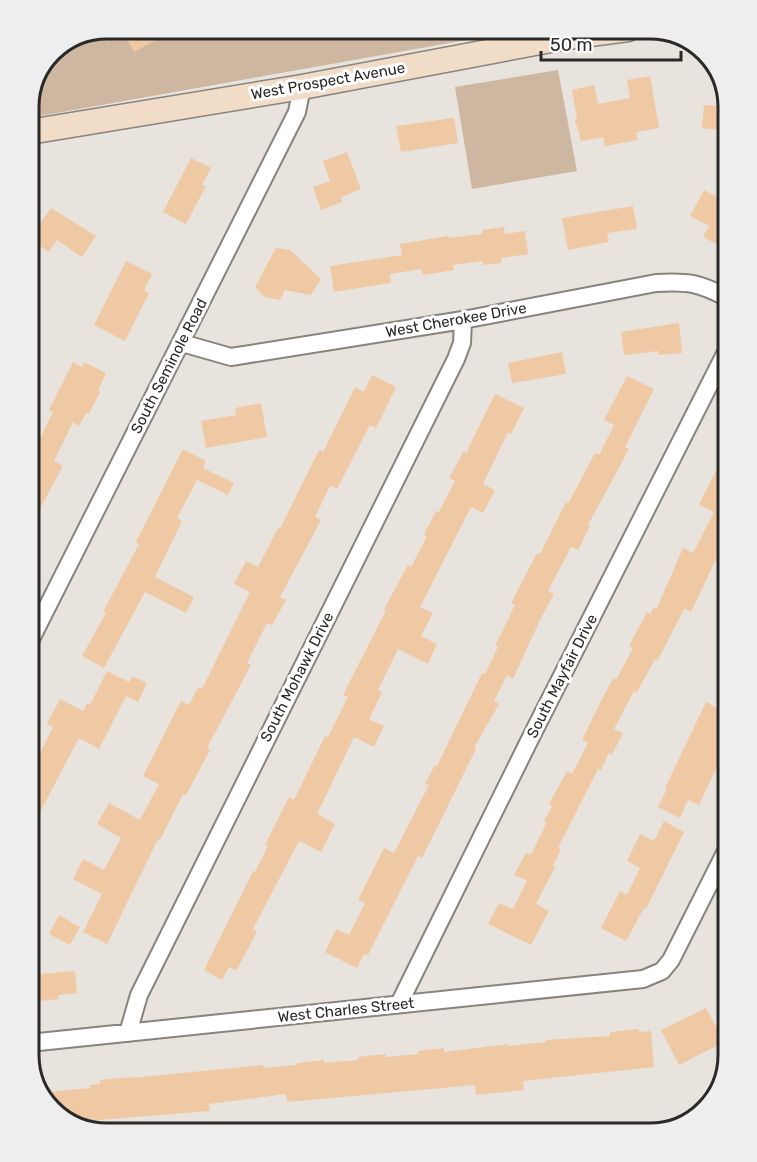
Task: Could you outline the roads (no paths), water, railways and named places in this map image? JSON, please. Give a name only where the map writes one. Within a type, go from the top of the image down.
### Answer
[{"type":"main road","name":"West Prospect Avenue","points":[[39,130],[302,87],[556,39]]},
{"type":"street","name":"South Seminole Road","points":[[39,622],[297,112],[302,87]]},
{"type":"street","name":"West Cherokee Drive","points":[[182,343],[231,357],[463,320],[656,283],[685,281],[700,284],[718,293]]},
{"type":"street","name":"South Mohawk Drive","points":[[128,1033],[139,995],[456,359],[462,343],[463,320]]},
{"type":"street","name":"South Mayfair Drive","points":[[399,1004],[718,368]]},
{"type":"street","name":"West Charles Street","points":[[39,1042],[642,979],[662,971],[679,945],[718,867]]}]
